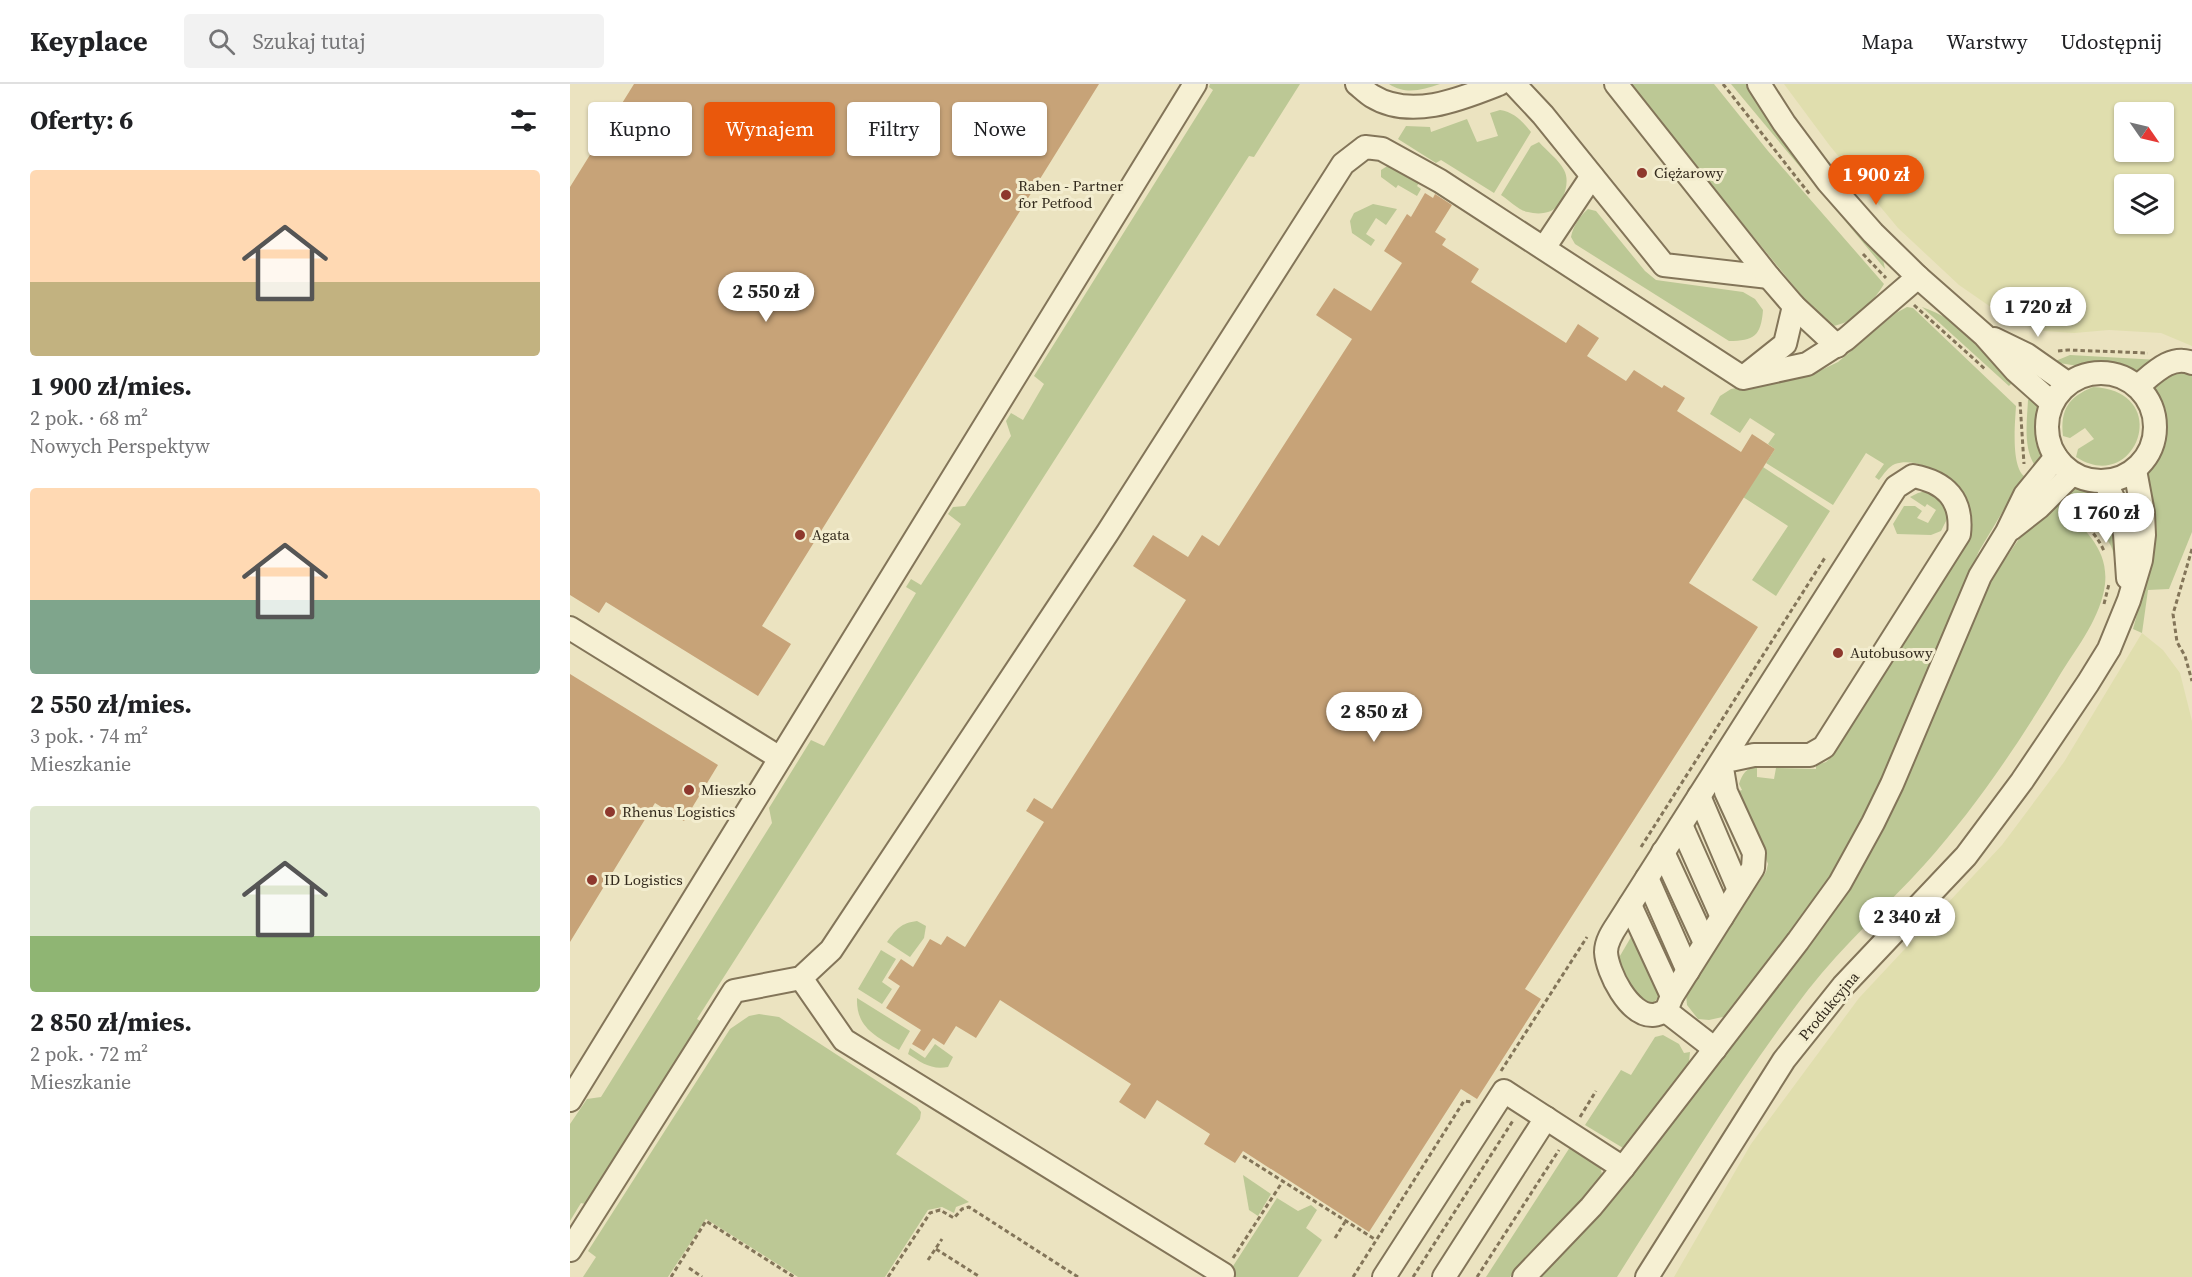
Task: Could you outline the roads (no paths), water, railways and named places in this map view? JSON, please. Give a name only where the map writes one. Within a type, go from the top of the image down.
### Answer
[{"type":"street","points":[[570,1100],[1195,84]]},
{"type":"street","points":[[1357,84],[1372,97],[1399,106],[1424,107],[1499,84]]},
{"type":"street","points":[[1514,84],[1543,115],[1664,265],[1769,277]]},
{"type":"street","points":[[1616,84],[1769,277],[1794,306],[1837,346]]},
{"type":"street","points":[[1759,84],[1784,123],[1828,182],[1873,233],[1918,277],[1984,335],[2027,355],[2052,403]]},
{"type":"street","points":[[570,1250],[735,991],[801,978],[831,950],[1108,532],[1343,164],[1365,147],[1382,149],[1440,181],[1743,378],[1807,364],[1837,346],[1918,277]]},
{"type":"street","points":[[1544,248],[1592,176]]},
{"type":"street","points":[[1743,378],[1785,344],[1794,306]]},
{"type":"street","points":[[2138,386],[2167,363],[2187,361],[2192,363]]},
{"type":"street","points":[[2104,372],[2122,376],[2138,386],[2150,400],[2156,417],[2156,436],[2150,453],[2135,470],[2123,477],[2105,482],[2092,481],[2072,474],[2063,466],[2050,446],[2047,428],[2052,403],[2067,383],[2086,374],[2104,372]]},
{"type":"street","points":[[2035,373],[2067,383]]},
{"type":"street","points":[[1524,1277],[1591,1206],[1623,1168],[1809,926],[1853,862],[1892,784],[1969,600],[2025,495],[2056,457]]},
{"type":"street","name":"Produkcyjna","points":[[1647,1277],[1784,1060],[1843,986],[1966,856],[2022,781],[2109,649],[2130,600],[2141,560],[2144,535],[2143,513],[2135,470]]},
{"type":"street","points":[[2007,532],[2039,507],[2072,474]]},
{"type":"street","points":[[1913,476],[1941,485],[1956,502],[1961,519],[1959,534],[1824,747],[1810,756],[1754,755],[1721,762],[1726,792],[1754,853],[1754,868],[1669,1003],[1652,1015],[1638,1010],[1624,998],[1611,970],[1606,951],[1609,938],[1624,913],[1896,487],[1913,476]]},
{"type":"street","name":"Produkcyjna","points":[[2105,482],[2121,514],[2125,534],[2130,600]]},
{"type":"street","points":[[570,628],[780,758]]},
{"type":"street","points":[[1699,796],[1739,890]]},
{"type":"street","points":[[1681,825],[1722,917]]},
{"type":"street","points":[[1664,852],[1705,943]]},
{"type":"street","points":[[1647,878],[1688,971]]},
{"type":"street","points":[[1624,913],[1669,1003],[1715,1049]]},
{"type":"street","points":[[801,978],[844,1040],[1223,1274]]},
{"type":"street","points":[[1384,1277],[1504,1090],[1518,1108],[1546,1118],[1623,1168]]},
{"type":"street","points":[[1444,1277],[1546,1118]]},
{"type":"place","name":"Ciężarowy","points":[[1642,173]]},
{"type":"place","name":"Raben - Partner for Petfood","points":[[1006,195]]},
{"type":"place","name":"Agata","points":[[800,535]]},
{"type":"place","name":"Autobusowy","points":[[1838,653]]},
{"type":"place","name":"Mieszko","points":[[689,790]]},
{"type":"place","name":"Rhenus Logistics","points":[[610,812]]},
{"type":"place","name":"ID Logistics","points":[[592,880]]}]
